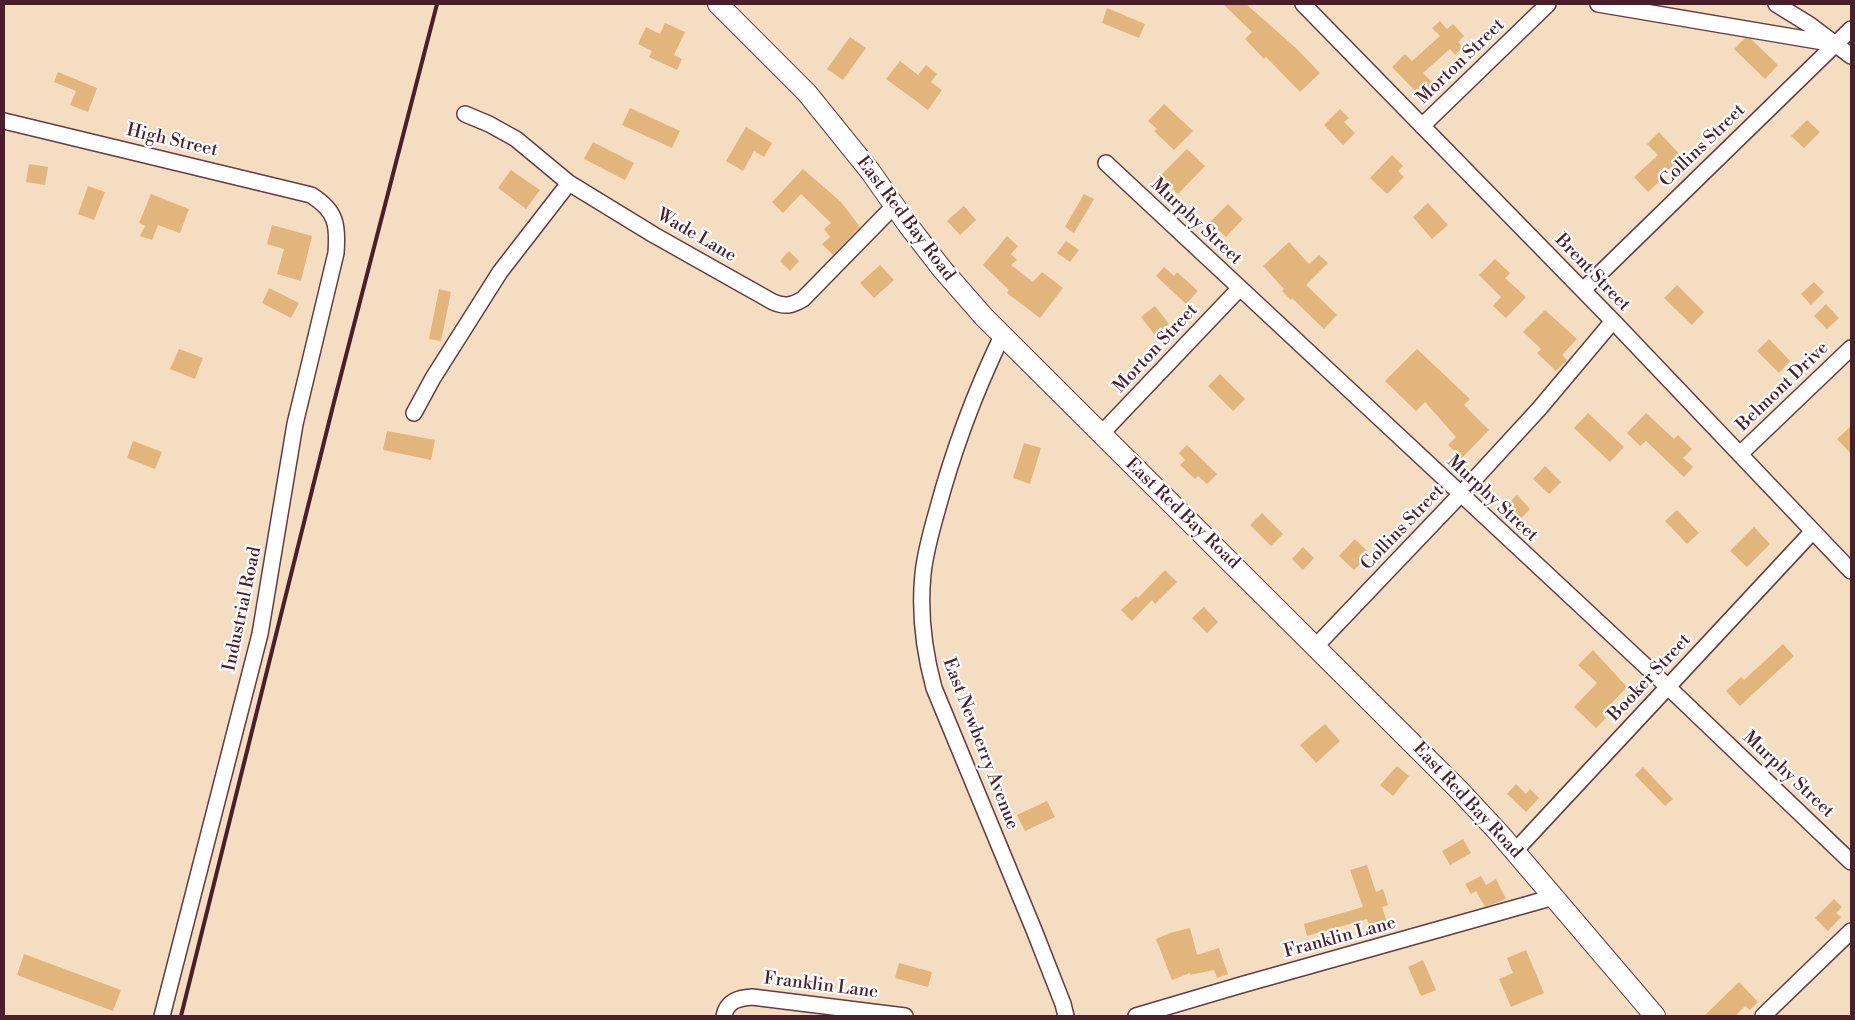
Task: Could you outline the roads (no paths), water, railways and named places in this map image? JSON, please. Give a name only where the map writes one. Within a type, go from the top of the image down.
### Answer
[{"type":"street","name":"East Red Bay Road","points":[[718,4],[807,93],[870,171],[894,206],[965,296],[1002,336],[1460,790],[1515,851],[1655,1016]]},
{"type":"street","name":"Brent Street","points":[[1303,4],[1613,321],[1851,571]]},
{"type":"street","name":"Morton Street","points":[[1422,126],[1548,4]]},
{"type":"street","points":[[1598,4],[1835,44]]},
{"type":"street","points":[[1776,4],[1810,25],[1851,56]]},
{"type":"street","name":"Collins Street","points":[[1582,290],[1851,29]]},
{"type":"street","name":"Wade Lane","points":[[465,114],[489,124],[516,139],[569,183],[654,235],[773,302],[784,306],[803,299],[894,206]]},
{"type":"street","name":"High Street","points":[[4,121],[279,186],[311,196],[321,201],[328,208]]},
{"type":"street","name":"Murphy Street","points":[[1106,164],[1668,687],[1851,862]]},
{"type":"street","points":[[414,413],[433,378],[500,272],[569,183]]},
{"type":"street","name":"Industrial Road","points":[[162,1016],[260,634],[295,424],[336,254],[338,234],[336,221],[328,208]]},
{"type":"street","name":"Morton Street","points":[[1101,434],[1239,288]]},
{"type":"street","name":"Collins Street","points":[[1316,646],[1539,409],[1613,321]]},
{"type":"street","name":"East Newberry Avenue","points":[[1002,336],[986,368],[944,485],[922,574],[922,623],[927,662],[934,688],[1034,930],[1066,1016]]},
{"type":"street","name":"Belmont Drive","points":[[1740,454],[1851,348]]},
{"type":"street","name":"Booker Street","points":[[1515,851],[1813,531]]},
{"type":"street","name":"Franklin Lane","points":[[1136,1016],[1554,897]]},
{"type":"street","points":[[1763,1016],[1851,931]]},
{"type":"street","name":"Franklin Lane","points":[[724,1016],[728,1006],[734,1001],[740,998],[752,997],[905,1016]]},
{"type":"railway","points":[[181,1016],[334,402],[437,4]]}]
